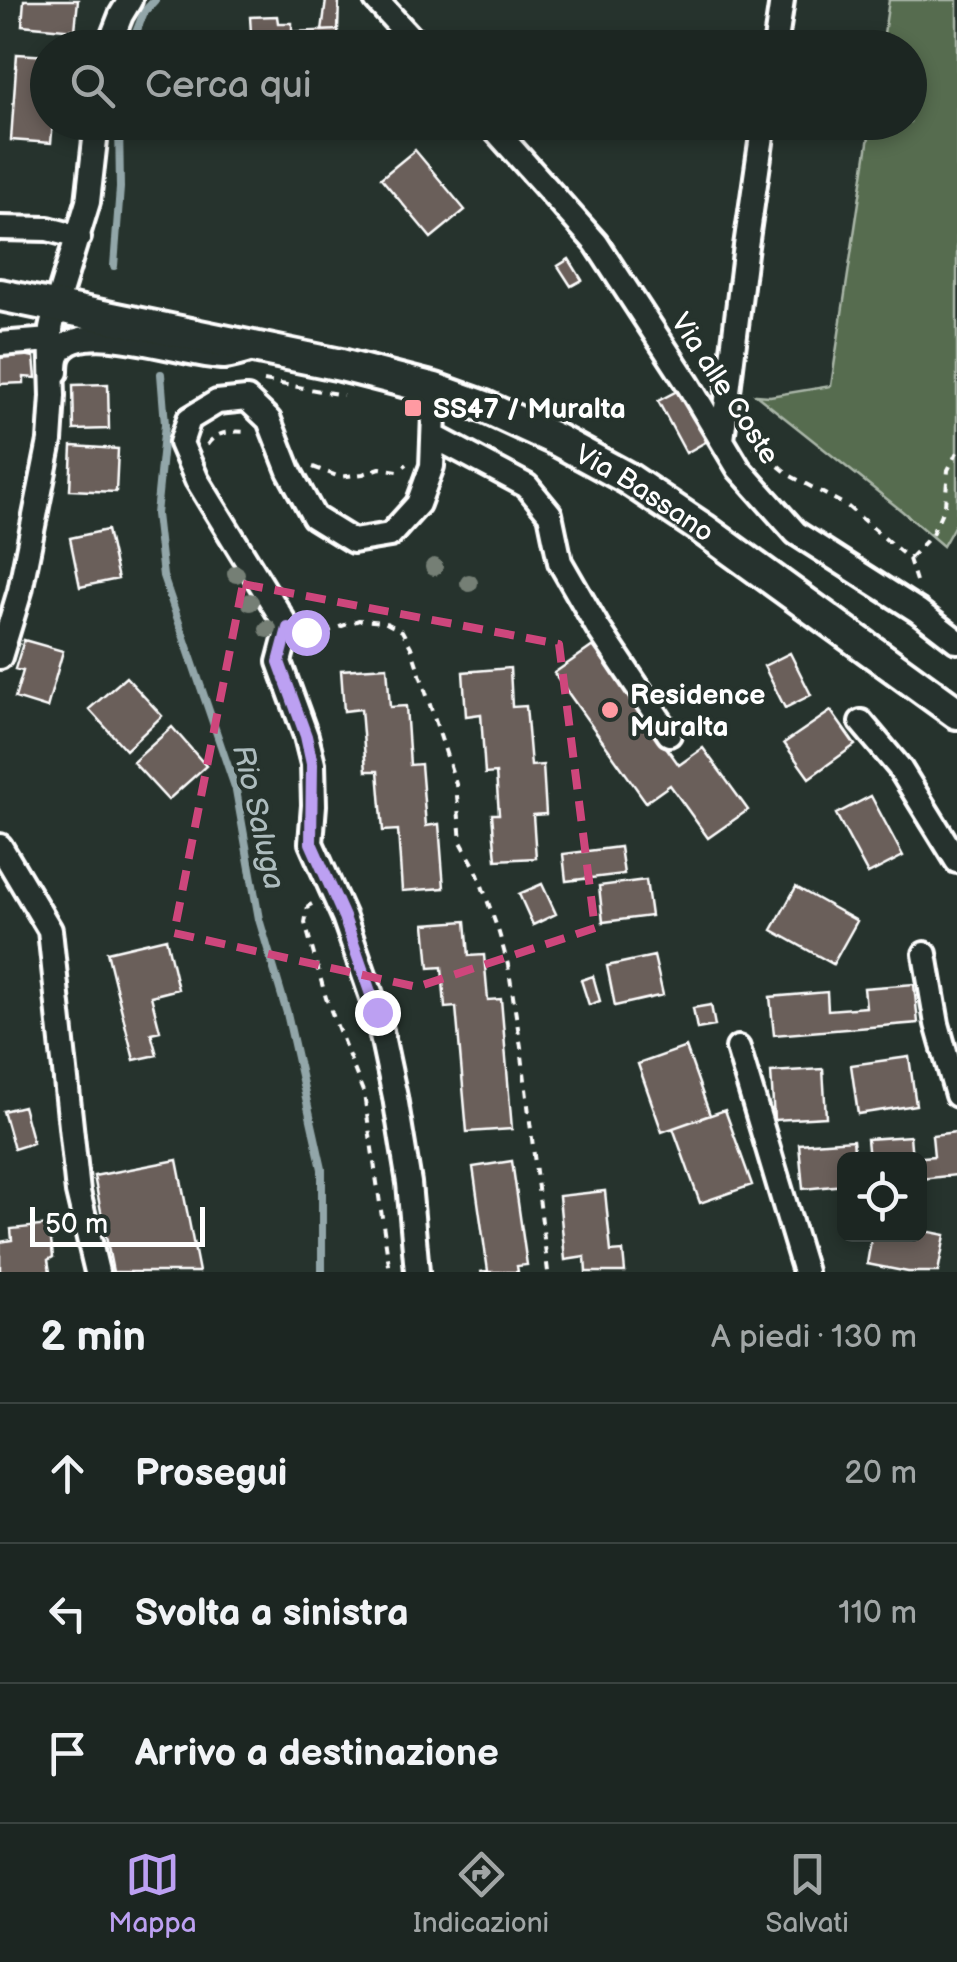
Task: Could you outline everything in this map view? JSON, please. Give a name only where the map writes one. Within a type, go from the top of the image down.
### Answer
[{"type":"main road","name":"Via Bassano","points":[[0,295],[340,365],[484,407],[627,478],[957,712]]},
{"type":"street","points":[[115,30],[130,0]]},
{"type":"street","points":[[376,0],[404,30]]},
{"type":"street","points":[[778,30],[782,0]]},
{"type":"street","points":[[53,396],[50,340],[56,306],[92,184],[96,140]]},
{"type":"street","name":"Via alle Coste","points":[[504,140],[596,243],[738,469],[796,532],[957,641]]},
{"type":"street","points":[[722,440],[761,140]]},
{"type":"street","points":[[0,228],[48,229],[79,236]]},
{"type":"street","points":[[0,656],[31,540],[50,441],[58,356],[69,345],[89,337],[108,336],[226,357],[262,348]]},
{"type":"street","points":[[0,344],[50,340]]},
{"type":"street","points":[[418,1272],[409,1183],[377,1012],[335,896],[311,843],[312,764],[279,662],[288,628],[197,480],[181,443],[190,419],[217,402],[246,399],[269,420],[289,471],[314,517],[353,541],[390,535],[418,504],[432,466],[435,390]]},
{"type":"street","points":[[434,437],[528,486],[550,514],[560,562],[598,628],[669,734]]},
{"type":"street","points":[[861,722],[899,768],[957,861]]},
{"type":"street","points":[[0,846],[50,930],[78,1192],[97,1272]]},
{"type":"street","points":[[925,954],[937,1024],[957,1095]]},
{"type":"street","points":[[738,1048],[805,1272]]},
{"type":"path","points":[[722,440],[748,441],[791,476],[846,506],[909,559],[915,575],[918,611]]},
{"type":"path","points":[[909,559],[931,536],[944,505],[948,470],[957,452]]},
{"type":"path","points":[[288,628],[326,632],[359,620],[384,622],[402,631],[411,647],[456,784],[462,842],[482,883],[508,965],[548,1272]]},
{"type":"path","points":[[335,896],[308,906],[305,923],[326,998],[364,1094],[390,1272]]},
{"type":"highlighted area","points":[[243,584],[559,644],[595,928],[417,987],[174,933]]},
{"type":"green space","points":[[889,0],[957,0],[957,521],[943,546],[756,395],[831,386],[868,140],[927,140],[927,30],[885,30]]},
{"type":"building","points":[[24,0],[78,0],[75,30],[22,25]]},
{"type":"building","points":[[326,0],[339,0],[338,30],[322,30]]},
{"type":"building","points":[[277,16],[278,23],[292,23],[292,30],[251,30],[250,17]]},
{"type":"building","points":[[17,54],[30,55],[30,140],[51,140],[51,143],[11,140]]},
{"type":"building","points":[[415,150],[465,210],[431,238],[381,178]]},
{"type":"building","points":[[569,259],[582,280],[571,286],[558,266]]},
{"type":"building","points":[[0,354],[34,357],[36,378],[0,384]]},
{"type":"building","points":[[108,384],[109,429],[74,430],[73,385]]},
{"type":"building","points":[[681,389],[709,440],[686,453],[658,401]]},
{"type":"building","points":[[72,446],[118,449],[116,492],[70,490]]},
{"type":"building","points":[[107,530],[118,579],[80,587],[70,538]]},
{"type":"building","points":[[24,640],[63,651],[47,708],[15,698],[23,671],[15,669]]},
{"type":"building","name":"Residence Muralta","points":[[593,646],[679,765],[703,748],[748,810],[708,838],[670,785],[646,802],[554,673]]},
{"type":"building","points":[[790,653],[811,695],[785,708],[764,666]]},
{"type":"building","points":[[387,667],[390,707],[406,706],[410,765],[421,764],[426,826],[439,824],[444,888],[402,891],[398,830],[383,831],[378,771],[366,771],[361,709],[344,711],[341,670]]},
{"type":"building","points":[[510,668],[512,707],[526,706],[531,766],[543,765],[546,814],[533,815],[536,858],[496,860],[492,814],[499,814],[496,773],[485,774],[481,714],[466,716],[463,672]]},
{"type":"building","points":[[126,677],[162,716],[126,750],[89,709]]},
{"type":"building","points":[[831,711],[855,745],[809,778],[784,743]]},
{"type":"building","points":[[172,727],[206,766],[168,800],[133,762]]},
{"type":"building","points":[[871,796],[903,856],[868,874],[836,814]]},
{"type":"building","points":[[620,847],[624,874],[566,881],[563,854]]},
{"type":"building","points":[[646,880],[651,916],[603,922],[599,886]]},
{"type":"building","points":[[542,884],[556,914],[533,925],[519,894]]},
{"type":"building","points":[[796,887],[857,921],[833,964],[772,930]]},
{"type":"building","points":[[466,921],[469,956],[484,955],[488,1000],[501,999],[512,1129],[467,1132],[456,1007],[445,1008],[442,967],[429,968],[425,924]]},
{"type":"building","points":[[166,938],[178,989],[151,996],[160,1031],[151,1033],[157,1055],[134,1060],[107,952]]},
{"type":"building","points":[[654,956],[663,995],[615,1006],[607,966]]},
{"type":"building","points":[[593,976],[600,1001],[589,1005],[581,980]]},
{"type":"building","points":[[914,984],[918,1023],[774,1035],[770,997],[827,992],[828,1010],[866,1007],[864,988]]},
{"type":"building","points":[[711,1005],[715,1026],[697,1029],[693,1008]]},
{"type":"building","points":[[686,1047],[710,1115],[662,1132],[638,1064]]},
{"type":"building","points":[[909,1057],[916,1105],[858,1114],[851,1065]]},
{"type":"building","points":[[823,1069],[826,1117],[774,1120],[771,1072]]},
{"type":"building","points":[[23,1106],[33,1143],[14,1149],[3,1111]]},
{"type":"building","points":[[725,1110],[752,1185],[700,1203],[673,1128]]},
{"type":"building","points":[[956,1132],[957,1175],[927,1178],[927,1157],[934,1156],[932,1135]]},
{"type":"building","points":[[910,1136],[911,1152],[868,1152],[867,1139]]},
{"type":"building","points":[[853,1140],[854,1152],[837,1152],[837,1186],[803,1189],[799,1144]]},
{"type":"building","points":[[177,1160],[199,1272],[113,1272],[94,1176]]},
{"type":"building","points":[[512,1161],[527,1265],[517,1266],[518,1272],[480,1272],[488,1271],[473,1167]]},
{"type":"building","points":[[605,1191],[611,1252],[623,1251],[625,1272],[586,1272],[585,1257],[565,1260],[559,1196]]},
{"type":"building","points":[[49,1225],[53,1257],[48,1260],[50,1272],[0,1272],[0,1242],[12,1240],[11,1229]]},
{"type":"building","points":[[927,1231],[945,1235],[938,1272],[908,1272],[867,1264],[871,1242],[927,1242]]},
{"type":"waterway","name":"Rio Saluga","points":[[137,30],[144,12],[155,0]]},
{"type":"waterway","name":"Rio Saluga","points":[[114,266],[119,140]]},
{"type":"waterway","name":"Rio Saluga","points":[[161,374],[165,424],[156,514],[163,576],[236,790],[259,919],[287,1013],[322,1169],[322,1272]]},
{"type":"place","name":"SS47 / Muralta","points":[[413,408]]},
{"type":"place","name":"Residence Muralta","points":[[610,710]]},
{"type":"route","points":[[306,632],[288,628],[279,662],[312,764],[311,843],[344,917],[377,1012]]}]
